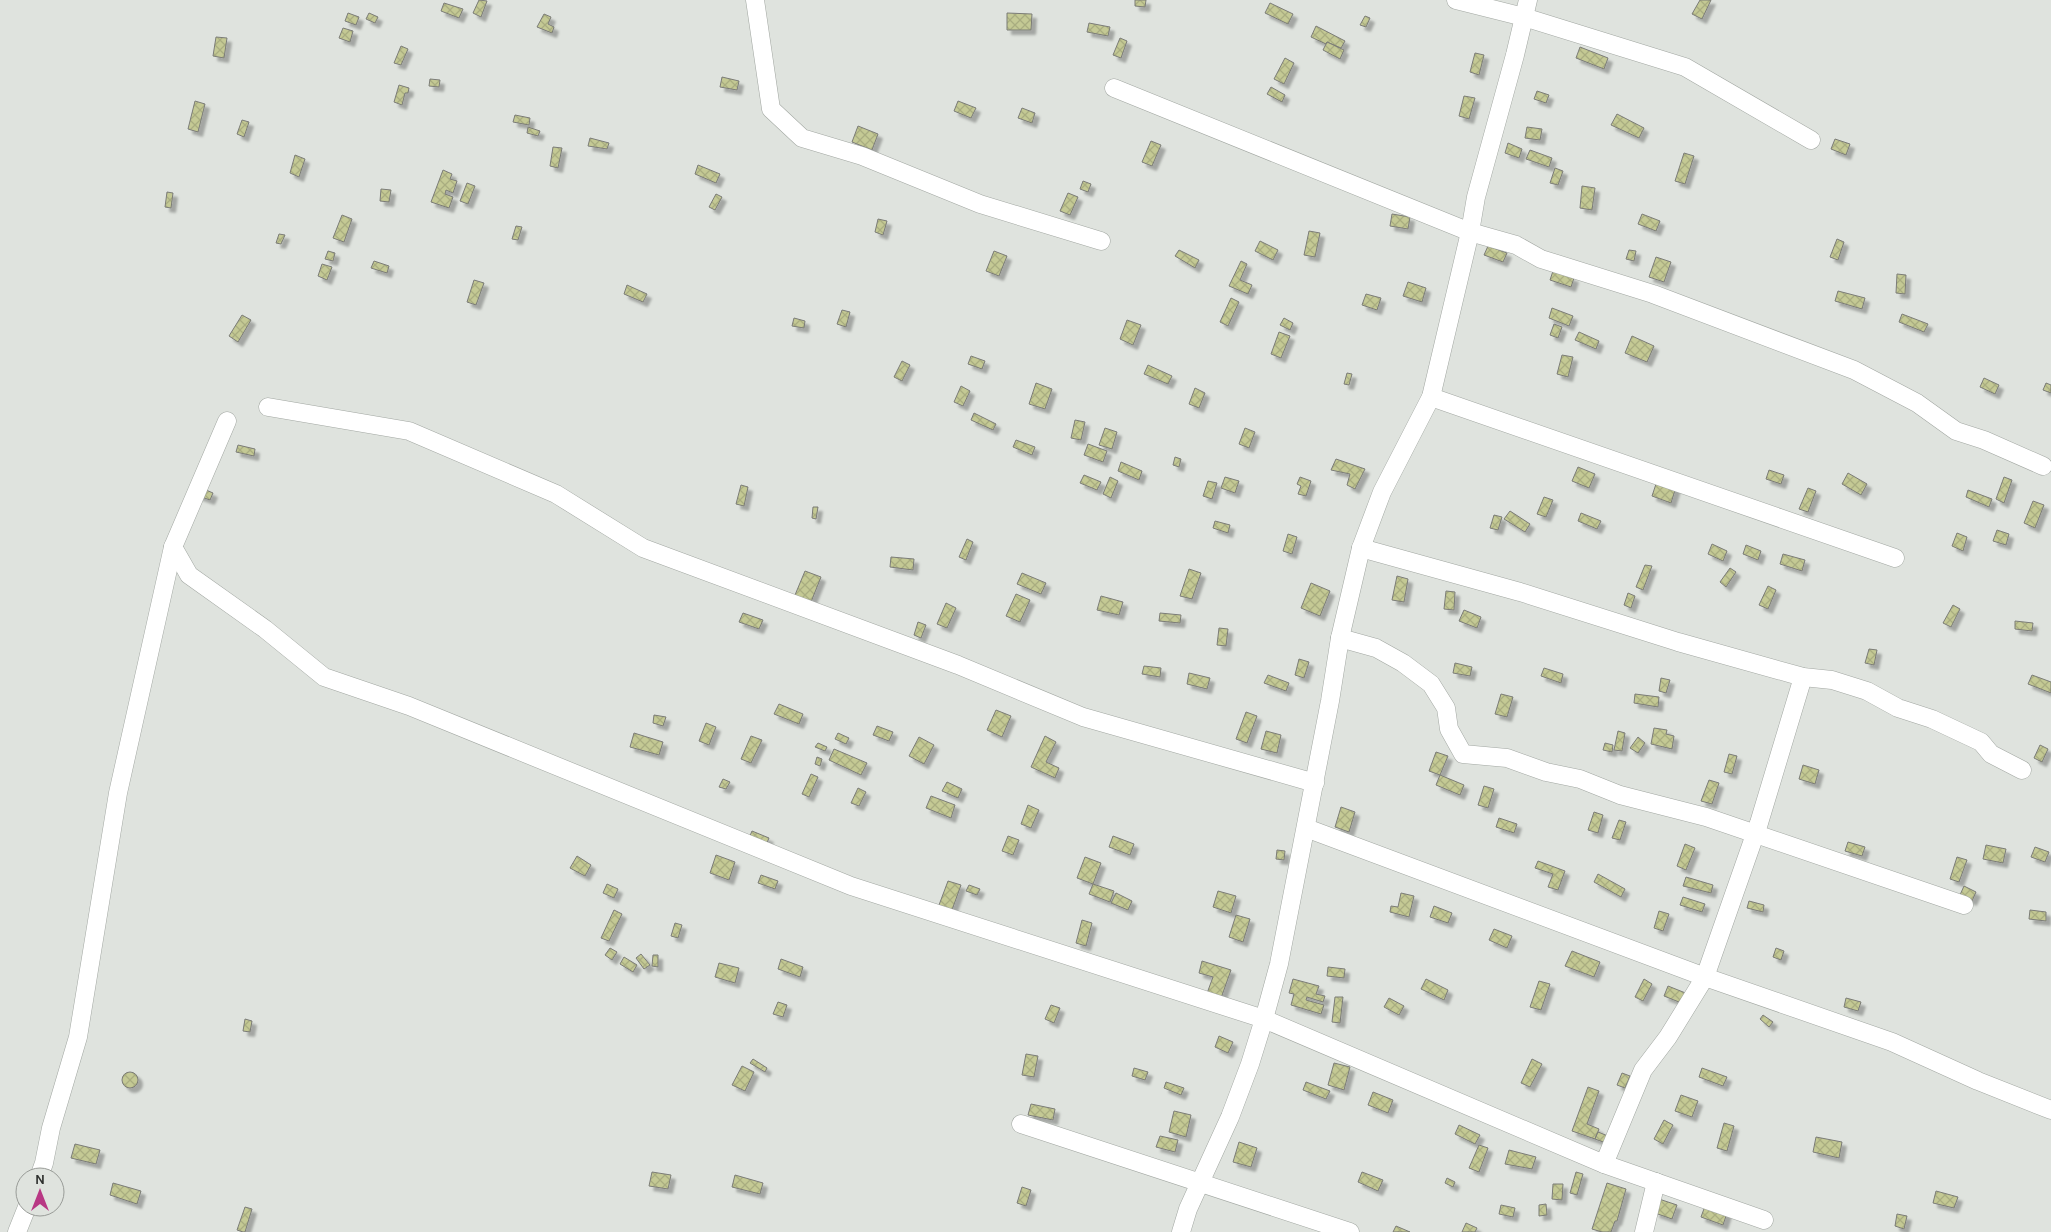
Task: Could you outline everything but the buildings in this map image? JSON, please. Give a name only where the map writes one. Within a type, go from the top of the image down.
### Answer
[{"type":"street","points":[[755,0],[771,108],[802,138],[862,156],[980,204],[1101,241]]},
{"type":"street","points":[[1456,0],[1526,8],[1685,68],[1811,140]]},
{"type":"street","points":[[1181,1232],[1200,1183],[1230,1117],[1264,1020],[1279,964],[1330,701],[1340,638],[1361,548],[1382,492],[1431,397],[1470,232],[1476,197],[1526,8]]},
{"type":"street","points":[[1114,88],[1470,232],[1516,245],[1541,259],[1653,294],[1854,370],[1917,403],[1956,431],[1984,440],[2043,466]]},
{"type":"street","points":[[1431,397],[1895,558]]},
{"type":"street","points":[[268,407],[409,431],[556,494],[643,548],[958,665],[1083,717],[1314,783]]},
{"type":"street","points":[[43,1167],[51,1128],[78,1037],[118,794],[173,547],[227,421]]},
{"type":"street","points":[[173,547],[189,576],[265,629],[324,677],[409,706],[851,886],[1264,1020],[1604,1164],[1764,1220]]},
{"type":"street","points":[[1361,548],[1520,592],[1678,642],[1803,677],[1832,680],[1867,691],[1898,708],[1932,719],[1980,742],[1991,754],[2022,770]]},
{"type":"street","points":[[1340,638],[1376,648],[1403,662],[1431,684],[1446,708],[1449,729],[1463,754],[1507,758],[1546,772],[1580,779],[1620,795],[1706,817],[1964,905]]},
{"type":"street","points":[[1604,1164],[1643,1070],[1668,1037],[1705,976],[1755,835],[1803,677]]},
{"type":"street","points":[[1306,828],[1705,976],[1892,1042],[1978,1081],[2051,1110]]},
{"type":"street","points":[[1021,1124],[1350,1232]]},
{"type":"street","points":[[1644,1232],[1656,1182]]},
{"type":"street","points":[[18,1232],[23,1217]]}]
